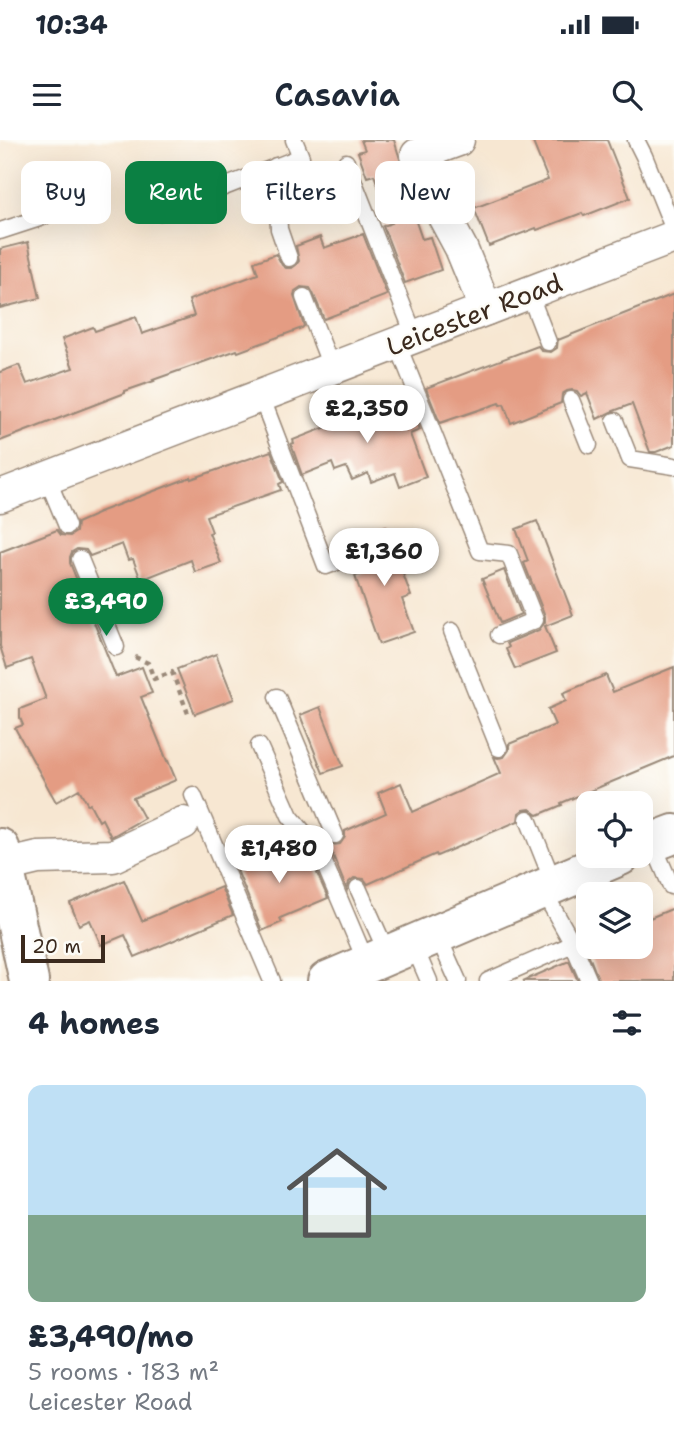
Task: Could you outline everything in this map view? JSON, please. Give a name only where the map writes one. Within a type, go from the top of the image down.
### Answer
[{"type":"main road","points":[[2,857],[29,981]]},
{"type":"main road","points":[[373,962],[591,868]]},
{"type":"street","points":[[458,140],[417,155],[427,185],[461,247],[486,309]]},
{"type":"street","name":"Leicester Road","points":[[0,496],[674,237]]},
{"type":"street","points":[[2,857],[113,856],[188,809]]},
{"type":"lane","points":[[290,161],[301,157],[294,140]]},
{"type":"lane","points":[[636,140],[674,230]]},
{"type":"lane","points":[[361,206],[480,551],[509,554],[536,620],[499,635]]},
{"type":"lane","points":[[0,231],[22,224]]},
{"type":"lane","points":[[279,224],[289,258]]},
{"type":"lane","points":[[529,293],[548,342]]},
{"type":"lane","points":[[304,297],[332,369]]},
{"type":"lane","points":[[261,396],[326,566],[358,554]]},
{"type":"lane","points":[[570,400],[589,446]]},
{"type":"lane","points":[[615,421],[630,459],[674,466]]},
{"type":"lane","points":[[47,478],[67,526]]},
{"type":"lane","points":[[80,559],[116,647]]},
{"type":"lane","points":[[452,631],[499,748]]},
{"type":"lane","points":[[277,697],[335,835]]},
{"type":"lane","points":[[259,746],[290,816],[319,851],[373,962],[429,981]]},
{"type":"lane","points":[[188,809],[272,981]]},
{"type":"lane","points":[[528,819],[548,886],[589,981]]},
{"type":"lane","points":[[653,855],[673,889]]},
{"type":"lane","points":[[358,888],[373,962]]},
{"type":"lane","points":[[488,981],[573,944]]},
{"type":"lane","points":[[373,962],[458,981]]},
{"type":"path","points":[[116,647],[148,663],[155,679],[172,672],[189,716]]},
{"type":"building","points":[[361,140],[394,140],[401,161],[375,161],[375,178],[374,175],[367,177],[358,152],[365,150]]},
{"type":"building","points":[[532,140],[607,140],[630,198],[584,216],[582,213],[489,246],[475,208],[548,180]]},
{"type":"building","points":[[417,224],[422,239],[430,237],[441,270],[405,283],[383,226]]},
{"type":"building","points":[[363,234],[387,295],[324,319],[310,288],[301,287],[295,291],[294,296],[304,326],[302,328],[153,380],[0,441],[0,372],[19,365],[27,384],[73,368],[62,339],[93,327],[95,331],[136,317],[142,334],[194,316],[189,300],[258,274],[254,262],[276,254],[282,265],[292,268],[299,261],[296,246],[320,237],[324,248]]},
{"type":"building","points":[[28,242],[40,298],[0,308],[0,249]]},
{"type":"building","points":[[674,294],[674,445],[650,452],[632,404],[597,419],[587,393],[581,396],[572,390],[562,394],[561,403],[511,423],[504,404],[499,403],[440,423],[426,388],[538,346],[542,351],[551,352],[557,348],[558,338]]},
{"type":"building","points":[[407,396],[420,430],[410,434],[426,477],[400,487],[395,473],[371,482],[368,473],[352,480],[346,467],[335,471],[332,463],[302,475],[291,444],[294,443],[293,440]]},
{"type":"building","points":[[271,451],[283,482],[279,484],[281,490],[206,516],[212,532],[209,533],[221,563],[195,572],[191,560],[141,580],[133,559],[128,560],[122,544],[90,556],[86,550],[77,549],[72,552],[70,563],[116,677],[142,667],[152,693],[141,697],[176,780],[133,798],[144,818],[111,837],[102,819],[99,821],[79,789],[56,802],[15,728],[23,725],[20,709],[46,699],[31,659],[7,668],[0,646],[0,552],[57,530],[61,535],[70,536],[76,532],[77,523],[99,512],[191,477]]},
{"type":"building","points":[[537,521],[573,615],[545,626],[556,653],[515,669],[506,649],[509,647],[507,643],[539,630],[545,622],[524,563],[528,561],[516,529]]},
{"type":"building","points":[[386,527],[411,596],[402,599],[414,632],[379,644],[355,576],[369,571],[366,561],[368,551],[365,546],[359,544],[357,537]]},
{"type":"building","points":[[504,570],[521,614],[500,623],[482,579]]},
{"type":"building","points":[[216,654],[234,699],[195,714],[177,669]]},
{"type":"building","points":[[674,667],[674,756],[590,791],[576,791],[576,797],[538,815],[530,809],[523,810],[519,813],[518,821],[368,884],[364,879],[354,878],[349,882],[347,890],[328,843],[340,844],[345,837],[345,831],[386,813],[378,793],[401,783],[413,812],[501,773],[494,757],[504,757],[509,750],[509,744],[555,725],[548,709],[566,701],[563,693],[606,675],[613,692]]},
{"type":"building","points":[[320,707],[343,766],[323,773],[300,715]]},
{"type":"building","points":[[279,845],[287,864],[309,855],[328,898],[280,918],[282,922],[262,931],[234,863]]},
{"type":"building","points":[[124,880],[142,921],[221,887],[233,915],[135,957],[125,935],[101,945],[90,920],[79,925],[70,903]]},
{"type":"building","points":[[674,908],[674,981],[599,981],[590,959],[653,959],[653,917]]},
{"type":"building","points":[[569,961],[578,981],[523,981]]}]
